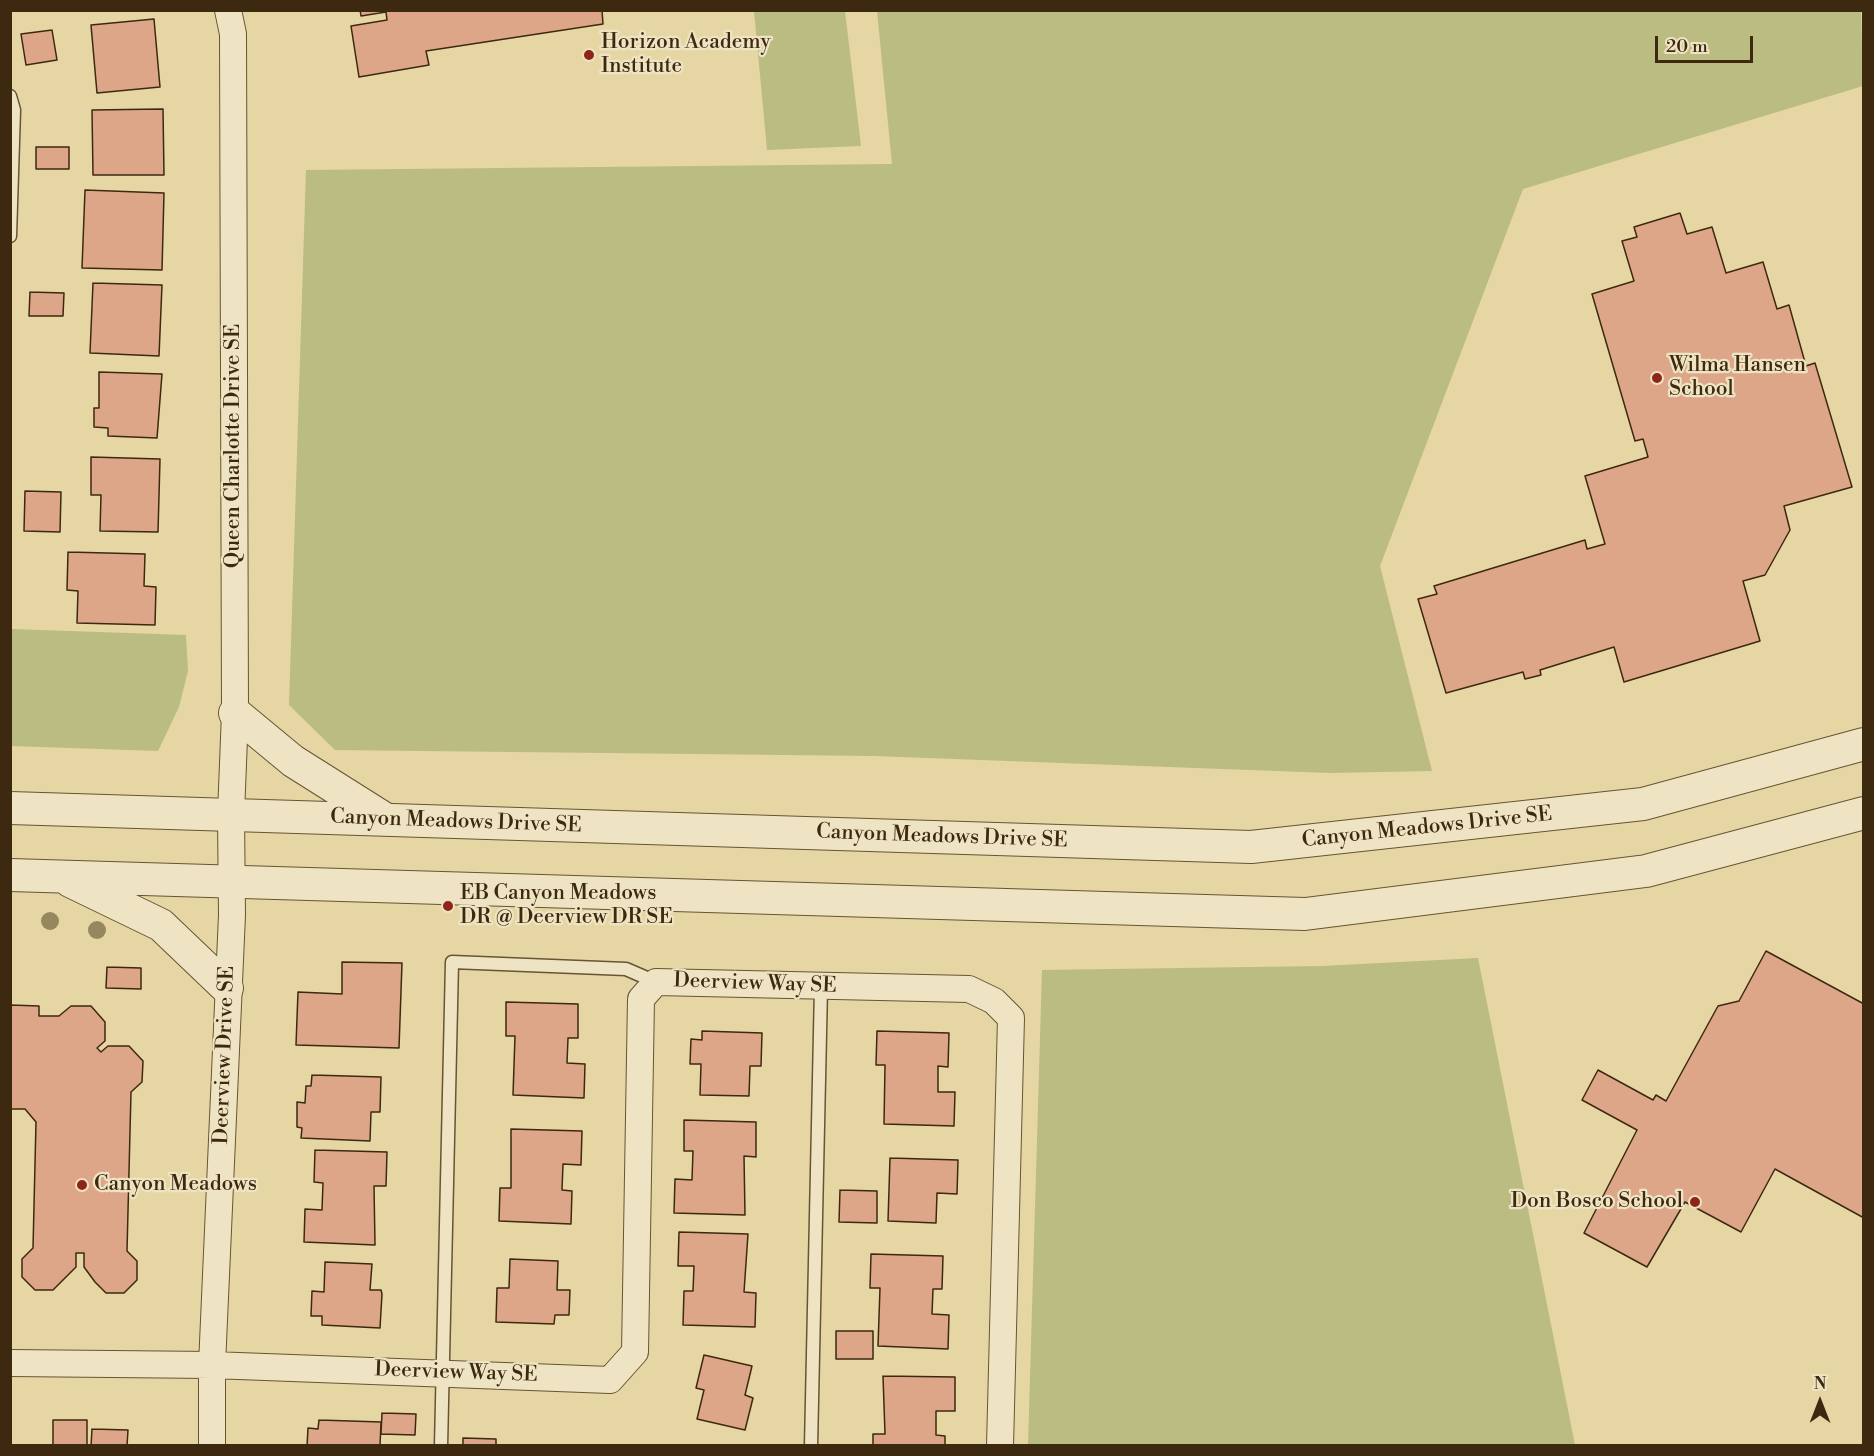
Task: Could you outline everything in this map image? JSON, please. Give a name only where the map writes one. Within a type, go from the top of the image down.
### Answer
[{"type":"street","name":"Queen Charlotte Drive SE","points":[[228,10],[233,46],[235,713],[231,814],[232,881]]},
{"type":"street","points":[[235,713],[293,761],[386,819]]},
{"type":"street","name":"Canyon Meadows Drive SE","points":[[10,808],[1251,847],[1643,804],[1863,744]]},
{"type":"street","points":[[10,875],[1305,914],[1646,871],[1863,813]]},
{"type":"street","points":[[61,877],[161,925],[227,988]]},
{"type":"street","name":"Deerview Drive SE","points":[[212,1446],[212,1365],[232,881]]},
{"type":"street","name":"Deerview Way SE","points":[[10,1363],[212,1365],[610,1380],[635,1352],[641,999],[656,982],[969,989],[994,1000],[1011,1018],[1000,1446]]},
{"type":"lane","points":[[10,96],[14,110],[10,237]]},
{"type":"lane","points":[[441,1446],[452,962],[626,969],[656,982]]},
{"type":"lane","points":[[811,1446],[821,987]]},
{"type":"green space","points":[[754,11],[845,11],[861,146],[767,150]]},
{"type":"green space","points":[[877,11],[1861,11],[1863,86],[1523,189],[1380,566],[1432,771],[1330,773],[874,756],[335,750],[289,705],[306,170],[892,164]]},
{"type":"green space","points":[[12,629],[186,635],[188,671],[179,707],[158,751],[11,746]]},
{"type":"green space","points":[[1478,958],[1575,1445],[1028,1445],[1042,970],[1322,966]]},
{"type":"building","points":[[360,10],[602,10],[603,24],[426,51],[429,65],[359,77],[351,26],[387,20],[386,12],[361,16]]},
{"type":"building","points":[[154,19],[160,87],[97,93],[91,25]]},
{"type":"building","points":[[52,30],[57,60],[26,65],[21,34]]},
{"type":"building","points":[[163,109],[164,175],[93,175],[92,110]]},
{"type":"building","points":[[36,147],[69,147],[69,169],[36,169]]},
{"type":"building","points":[[85,190],[164,193],[162,270],[82,268]]},
{"type":"building","points":[[1680,213],[1687,234],[1712,227],[1726,273],[1763,262],[1777,309],[1789,305],[1806,366],[1815,363],[1852,487],[1784,506],[1790,530],[1765,575],[1743,581],[1760,641],[1624,682],[1614,647],[1540,670],[1541,675],[1525,679],[1523,672],[1446,693],[1418,599],[1437,594],[1434,586],[1585,540],[1587,549],[1605,544],[1585,476],[1648,457],[1643,439],[1635,441],[1592,294],[1634,281],[1622,241],[1637,237],[1634,227]]},
{"type":"building","points":[[93,283],[162,285],[159,356],[90,353]]},
{"type":"building","points":[[30,292],[64,293],[63,316],[29,316]]},
{"type":"building","points":[[99,372],[162,374],[157,438],[108,436],[108,428],[94,427],[94,408],[99,408]]},
{"type":"building","points":[[91,457],[160,459],[158,532],[100,531],[101,495],[91,495]]},
{"type":"building","points":[[25,491],[61,492],[60,532],[24,531]]},
{"type":"building","points":[[68,552],[145,554],[144,586],[156,587],[155,625],[77,623],[78,591],[67,590]]},
{"type":"building","points":[[1766,951],[1864,1004],[1864,1218],[1775,1169],[1741,1232],[1685,1202],[1647,1267],[1584,1233],[1637,1130],[1582,1100],[1598,1070],[1653,1100],[1656,1095],[1666,1101],[1718,1006],[1739,1001]]},
{"type":"building","points":[[342,962],[402,963],[399,1048],[296,1045],[298,992],[342,994]]},
{"type":"building","points":[[107,967],[141,968],[141,989],[106,988]]},
{"type":"building","points":[[506,1002],[578,1004],[578,1038],[568,1038],[567,1063],[585,1064],[584,1098],[513,1095],[515,1036],[506,1036]]},
{"type":"building","name":"Canyon Meadows","points":[[10,1005],[39,1006],[39,1016],[59,1016],[71,1006],[91,1006],[105,1022],[105,1041],[97,1048],[101,1052],[108,1046],[129,1046],[143,1061],[142,1082],[131,1092],[127,1251],[137,1261],[137,1280],[124,1293],[106,1293],[95,1282],[84,1267],[84,1253],[76,1253],[76,1267],[53,1290],[35,1290],[22,1277],[22,1259],[33,1248],[36,1122],[25,1109],[10,1109]]},
{"type":"building","points":[[702,1031],[762,1033],[761,1066],[750,1066],[749,1096],[700,1095],[701,1064],[690,1064],[691,1039],[702,1040]]},
{"type":"building","points":[[877,1031],[949,1033],[948,1067],[938,1066],[938,1092],[955,1092],[954,1126],[884,1124],[885,1065],[876,1065]]},
{"type":"building","points":[[312,1075],[381,1077],[380,1112],[371,1112],[370,1141],[301,1138],[302,1128],[297,1127],[297,1102],[305,1103],[306,1086],[311,1086]]},
{"type":"building","points":[[684,1120],[756,1122],[756,1157],[744,1156],[745,1215],[674,1213],[675,1179],[692,1180],[693,1151],[684,1151]]},
{"type":"building","points":[[511,1129],[582,1131],[581,1165],[563,1164],[562,1190],[572,1191],[571,1224],[499,1221],[500,1188],[511,1188]]},
{"type":"building","points":[[315,1150],[387,1152],[386,1186],[374,1186],[375,1245],[304,1242],[305,1209],[322,1210],[323,1183],[314,1182]]},
{"type":"building","points":[[890,1158],[958,1160],[957,1194],[937,1193],[936,1223],[888,1221]]},
{"type":"building","points":[[840,1190],[877,1191],[877,1223],[839,1222]]},
{"type":"building","points":[[679,1232],[748,1234],[744,1292],[756,1293],[755,1327],[683,1325],[684,1291],[693,1291],[694,1266],[678,1266]]},
{"type":"building","points":[[871,1254],[943,1256],[942,1289],[933,1289],[932,1314],[949,1315],[948,1349],[878,1346],[880,1288],[870,1288]]},
{"type":"building","points":[[510,1259],[558,1261],[557,1290],[570,1290],[569,1315],[555,1315],[554,1324],[496,1322],[497,1288],[509,1288]]},
{"type":"building","points":[[325,1262],[372,1264],[370,1290],[381,1290],[382,1294],[380,1328],[322,1325],[322,1316],[311,1316],[312,1291],[324,1292]]},
{"type":"building","points":[[836,1331],[873,1331],[873,1359],[836,1359]]},
{"type":"building","points":[[704,1355],[752,1366],[745,1395],[753,1398],[745,1430],[697,1419],[704,1390],[696,1388]]},
{"type":"building","points":[[883,1376],[955,1377],[955,1411],[936,1411],[936,1435],[945,1436],[945,1446],[873,1446],[873,1434],[885,1434]]},
{"type":"building","points":[[382,1413],[416,1414],[415,1435],[381,1434]]},
{"type":"building","points":[[53,1420],[87,1420],[87,1446],[53,1446]]},
{"type":"building","points":[[319,1420],[381,1422],[380,1446],[307,1446],[308,1428],[318,1429]]},
{"type":"building","points":[[92,1429],[128,1430],[127,1446],[91,1446]]},
{"type":"building","points":[[463,1438],[496,1439],[496,1446],[463,1446]]},
{"type":"place","name":"Horizon Academy Institute","points":[[589,55]]},
{"type":"place","name":"Wilma Hansen School","points":[[1657,378]]},
{"type":"place","name":"EB Canyon Meadows DR @ Deerview DR SE","points":[[448,906]]},
{"type":"place","name":"Canyon Meadows","points":[[82,1185]]},
{"type":"place","name":"Don Bosco School","points":[[1695,1202]]}]
